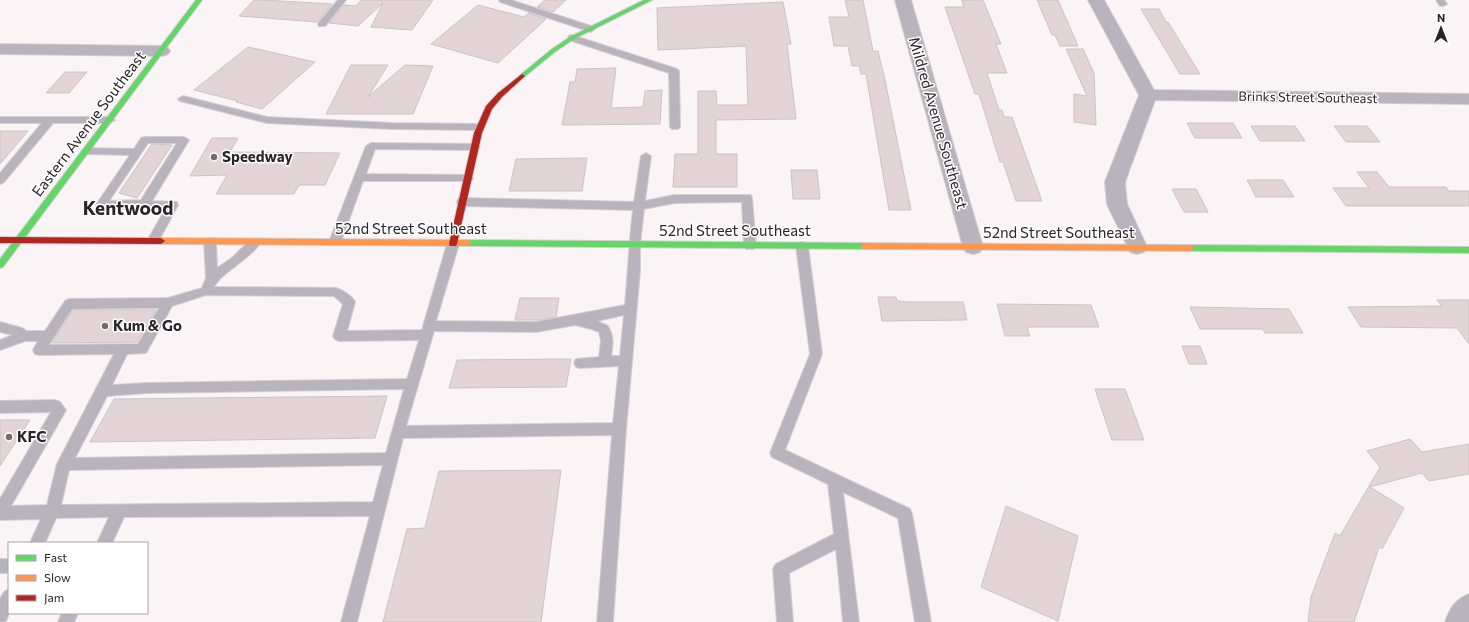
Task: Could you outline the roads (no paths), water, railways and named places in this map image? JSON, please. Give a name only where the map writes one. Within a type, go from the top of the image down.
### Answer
[{"type":"main road","name":"Eastern Avenue Southeast","points":[[0,265],[199,0]]},
{"type":"main road","points":[[453,244],[474,147],[480,127],[489,108],[500,95],[554,50],[572,38],[649,0]]},
{"type":"main road","name":"52nd Street Southeast","points":[[0,240],[1469,250]]},
{"type":"street","name":"Mildred Avenue Southeast","points":[[903,0],[972,247]]},
{"type":"street","points":[[1096,0],[1148,95],[1140,119],[1128,143],[1115,182],[1117,204],[1137,247]]},
{"type":"street","points":[[0,49],[162,51]]},
{"type":"street","name":"Brinks Street Southeast","points":[[1148,95],[1469,99]]},
{"type":"street","points":[[1459,622],[1469,608]]},
{"type":"lane","points":[[322,24],[342,0]]},
{"type":"lane","points":[[503,0],[591,29]]},
{"type":"lane","points":[[572,38],[674,71],[675,127]]},
{"type":"lane","points":[[183,99],[267,120],[392,126],[480,127]]},
{"type":"lane","points":[[0,120],[110,120]]},
{"type":"lane","points":[[0,180],[50,120]]},
{"type":"lane","points":[[144,204],[184,140],[145,140],[100,205],[173,205],[153,241]]},
{"type":"lane","points":[[335,242],[371,146],[474,147]]},
{"type":"lane","points":[[86,151],[137,152]]},
{"type":"lane","points":[[605,622],[619,429],[634,271],[634,245],[646,156]]},
{"type":"lane","points":[[359,177],[468,178]]},
{"type":"lane","points":[[462,202],[639,206],[674,199],[747,198],[750,246]]},
{"type":"lane","points":[[206,291],[212,278],[210,241]]},
{"type":"lane","points":[[212,278],[237,260],[255,242]]},
{"type":"lane","points":[[349,622],[398,432],[453,244]]},
{"type":"lane","points":[[802,246],[816,354],[777,453],[906,514],[923,622]]},
{"type":"lane","points":[[168,303],[142,349],[124,349],[109,346],[39,350],[69,304],[96,307],[168,303],[206,291],[336,292],[349,302],[339,336],[536,327],[574,321],[630,309]]},
{"type":"lane","points":[[574,321],[593,324],[604,329],[607,342],[604,362]]},
{"type":"lane","points":[[0,328],[18,331],[24,336]]},
{"type":"lane","points":[[0,345],[24,336],[48,336]]},
{"type":"lane","points":[[37,542],[52,512],[64,464],[124,349]]},
{"type":"lane","points":[[580,363],[626,361]]},
{"type":"lane","points":[[103,391],[147,388],[412,384]]},
{"type":"lane","points":[[0,407],[55,406],[59,410],[0,512]]},
{"type":"lane","points":[[398,432],[619,429]]},
{"type":"lane","points":[[64,464],[391,459]]},
{"type":"lane","points":[[835,481],[851,622]]},
{"type":"lane","points":[[0,512],[379,509]]},
{"type":"lane","points":[[104,542],[120,510]]},
{"type":"lane","points":[[785,622],[781,569],[842,538]]},
{"type":"lane","points":[[0,615],[8,599]]},
{"type":"place","name":"Speedway","points":[[214,157]]},
{"type":"place","name":"Kum & Go","points":[[105,326]]},
{"type":"place","name":"KFC","points":[[9,437]]},
{"type":"district","name":"Kentwood","points":[[128,208]]}]
